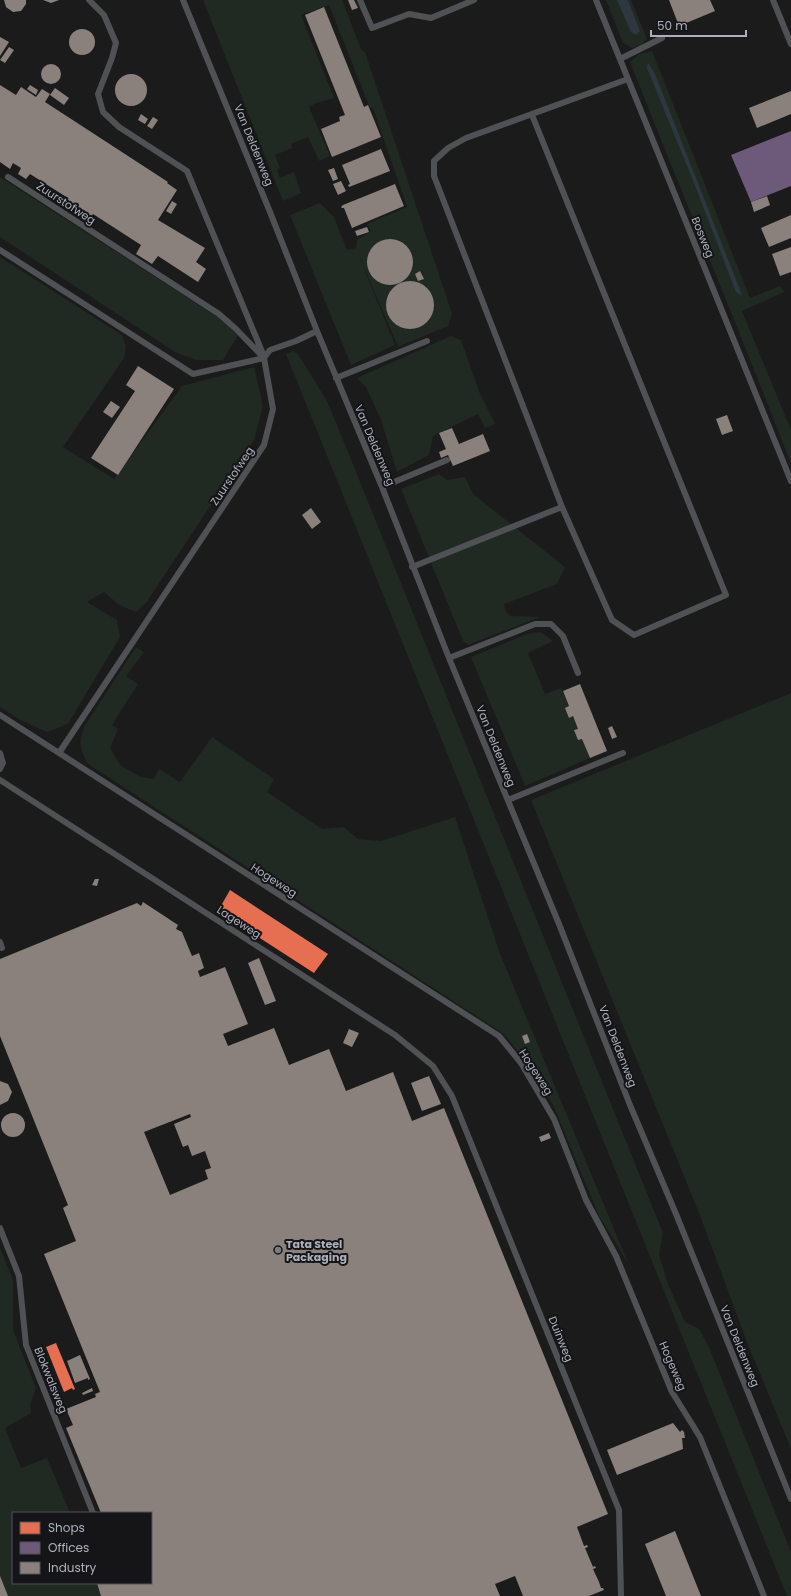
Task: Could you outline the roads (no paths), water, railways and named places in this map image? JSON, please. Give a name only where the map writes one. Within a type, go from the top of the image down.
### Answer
[{"type":"lane","points":[[89,0],[104,15],[116,43],[112,58],[98,94],[103,112],[119,127],[187,171],[264,358]]},
{"type":"lane","name":"Van Deldenweg","points":[[183,0],[270,212],[316,332],[382,487],[412,567],[559,924],[630,1105],[676,1214],[791,1499]]},
{"type":"lane","points":[[360,0],[372,28],[409,14],[431,18],[474,0]]},
{"type":"lane","name":"Bosweg","points":[[596,0],[791,481]]},
{"type":"lane","points":[[773,0],[791,44]]},
{"type":"lane","points":[[620,59],[662,38]]},
{"type":"lane","points":[[532,114],[726,595],[634,635],[612,620],[562,507],[434,176],[434,161],[448,148],[466,138],[628,79]]},
{"type":"lane","name":"Zuurstofweg","points":[[8,177],[219,314],[264,358],[273,409],[264,445],[59,753]]},
{"type":"lane","points":[[0,250],[193,374],[264,358],[270,350],[316,332]]},
{"type":"lane","points":[[336,378],[427,342]]},
{"type":"lane","points":[[382,487],[447,460]]},
{"type":"lane","points":[[412,567],[562,507]]},
{"type":"lane","points":[[449,658],[535,624],[551,624],[563,636],[578,673]]},
{"type":"lane","name":"Hogeweg","points":[[0,715],[499,1036],[521,1063],[554,1119],[586,1200],[616,1256],[672,1392],[700,1437],[764,1596]]},
{"type":"lane","points":[[0,753],[3,763],[0,769]]},
{"type":"lane","points":[[508,800],[623,753]]},
{"type":"lane","name":"Lageweg","points":[[0,780],[395,1035],[433,1066],[452,1096]]},
{"type":"lane","points":[[0,942],[2,948]]},
{"type":"lane","name":"Duinweg","points":[[452,1096],[619,1510],[621,1596]]},
{"type":"lane","name":"Blokwalsweg","points":[[0,1228],[19,1276],[26,1346],[93,1512]]},
{"type":"place","name":"Tata Steel Packaging","points":[[278,1250]]}]
